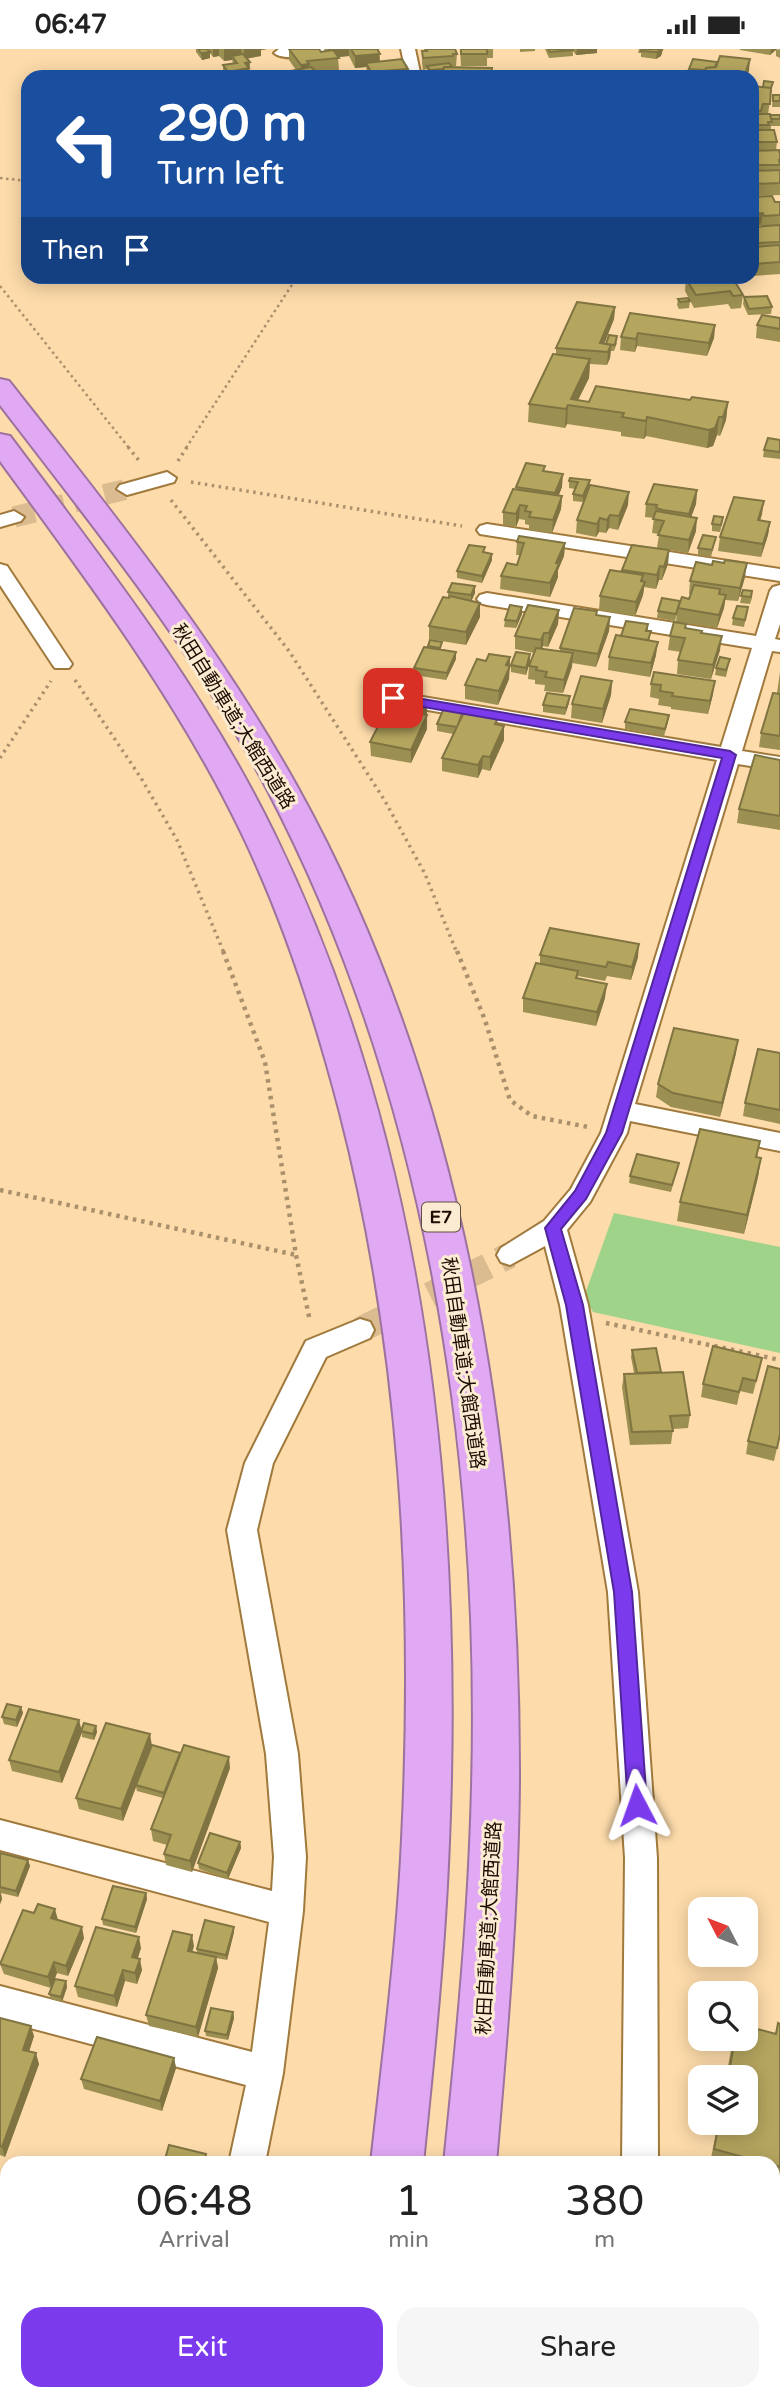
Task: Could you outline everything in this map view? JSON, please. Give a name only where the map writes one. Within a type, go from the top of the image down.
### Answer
[{"type":"highway","name":"秋田自動車道;大館西道路","points":[[0,387],[168,610],[228,697],[284,790],[329,880],[372,985],[409,1098],[442,1220],[464,1346],[483,1494],[494,1659],[494,1836],[481,2046],[471,2156]]},
{"type":"highway","name":"秋田自動車道;大館西道路","points":[[0,442],[64,528],[186,708],[236,792],[278,876],[328,1006],[360,1109],[386,1222],[408,1354],[424,1496],[431,1666],[427,1842],[411,2051],[398,2156]]},
{"type":"street","points":[[281,53],[321,49]]},
{"type":"street","points":[[408,49],[412,70]]},
{"type":"street","points":[[127,489],[162,480]]},
{"type":"street","points":[[487,530],[780,575]]},
{"type":"street","points":[[0,570],[62,664]]},
{"type":"street","points":[[510,1255],[553,1228],[580,1195],[618,1121],[730,755],[772,645],[780,591]]},
{"type":"street","points":[[487,599],[772,645]]},
{"type":"street","points":[[393,698],[780,764]]},
{"type":"street","points":[[618,1121],[780,1142]]},
{"type":"street","points":[[553,1228],[576,1316],[623,1592],[641,1858],[640,2156]]},
{"type":"street","points":[[248,2156],[266,2073],[287,1911],[290,1857],[282,1754],[242,1530],[259,1463],[316,1349],[360,1329]]},
{"type":"street","points":[[0,1835],[287,1911]]},
{"type":"street","points":[[0,2003],[266,2073]]},
{"type":"path","points":[[0,178],[21,180]]},
{"type":"path","points":[[162,480],[292,284]]},
{"type":"path","points":[[0,286],[162,480],[289,651],[385,801],[425,874],[485,1020],[510,1100],[532,1116],[618,1121]]},
{"type":"path","points":[[162,480],[487,530]]},
{"type":"path","points":[[0,758],[62,664],[84,690],[177,840],[265,1062],[296,1255],[316,1349]]},
{"type":"path","points":[[0,1191],[296,1255]]},
{"type":"path","points":[[576,1316],[780,1360]]},
{"type":"green space","points":[[614,1213],[780,1247],[780,1353],[593,1312],[584,1297]]},
{"type":"building","points":[[198,49],[207,49],[210,52],[201,53]]},
{"type":"building","points":[[289,49],[319,49],[321,52],[333,50],[339,58],[307,61],[309,64],[301,65]]},
{"type":"building","points":[[351,49],[377,49],[380,54],[355,56]]},
{"type":"building","points":[[426,49],[455,49],[457,54],[423,58],[422,51],[427,51]]},
{"type":"building","points":[[461,49],[487,49],[487,54],[461,54]]},
{"type":"building","points":[[548,49],[573,49],[573,50],[550,52]]},
{"type":"building","points":[[662,49],[657,52],[641,51]]},
{"type":"building","points":[[243,54],[250,62],[245,63],[249,68],[227,70],[223,65],[237,63],[232,56]]},
{"type":"building","points":[[720,56],[750,59],[746,70],[705,70],[716,67]]},
{"type":"building","points":[[402,59],[408,69],[370,70],[366,63]]},
{"type":"building","points":[[693,59],[717,62],[715,67],[705,70],[689,69]]},
{"type":"building","points":[[449,63],[452,67],[443,69],[430,70],[427,66]]},
{"type":"building","points":[[444,67],[492,68],[492,70],[443,70]]},
{"type":"building","points":[[764,81],[773,82],[771,88],[763,87]]},
{"type":"building","points":[[759,87],[771,88],[770,104],[763,104],[761,111]]},
{"type":"building","points":[[773,95],[780,95],[780,101],[773,101]]},
{"type":"building","points":[[759,114],[770,114],[772,122],[768,122],[769,125],[759,125]]},
{"type":"building","points":[[770,115],[780,115],[780,119],[771,119]]},
{"type":"building","points":[[759,130],[774,130],[777,142],[759,142]]},
{"type":"building","points":[[779,150],[780,165],[759,165],[759,151]]},
{"type":"building","points":[[780,170],[780,183],[759,184],[759,171]]},
{"type":"building","points":[[772,196],[775,202],[780,202],[780,215],[764,216],[763,213],[759,213],[759,197]]},
{"type":"building","points":[[780,225],[780,242],[759,243],[759,226]]},
{"type":"building","points":[[780,245],[780,262],[759,264],[759,246]]},
{"type":"building","points":[[689,284],[736,284],[743,295],[733,296],[730,291],[696,295]]},
{"type":"building","points":[[767,296],[772,307],[749,309],[744,297]]},
{"type":"building","points":[[688,298],[690,301],[680,302],[678,299]]},
{"type":"building","points":[[577,302],[615,307],[600,343],[611,345],[608,352],[556,348]]},
{"type":"building","points":[[630,313],[715,325],[709,343],[638,333],[636,339],[621,337]]},
{"type":"building","points":[[762,315],[780,318],[780,329],[757,325]]},
{"type":"building","points":[[609,335],[617,336],[615,345],[606,344]]},
{"type":"building","points":[[553,354],[590,359],[571,399],[589,402],[596,386],[690,400],[692,397],[728,402],[723,417],[719,417],[715,428],[709,430],[647,417],[646,421],[622,417],[624,413],[568,405],[566,409],[529,404]]},
{"type":"building","points":[[768,438],[780,440],[780,452],[764,450]]},
{"type":"building","points":[[526,463],[545,466],[543,471],[563,474],[555,493],[516,487]]},
{"type":"building","points":[[570,478],[590,480],[583,496],[573,494],[578,482],[569,481]]},
{"type":"building","points":[[654,484],[697,490],[689,514],[646,504]]},
{"type":"building","points":[[590,485],[629,492],[619,516],[610,515],[607,520],[600,518],[597,524],[577,520]]},
{"type":"building","points":[[513,489],[562,496],[553,520],[529,517],[531,512],[525,511],[527,506],[520,505],[516,514],[503,512]]},
{"type":"building","points":[[734,497],[764,501],[758,520],[770,522],[763,544],[720,537]]},
{"type":"building","points":[[656,511],[697,518],[689,540],[658,535],[664,521],[653,519]]},
{"type":"building","points":[[714,516],[723,517],[721,525],[712,524]]},
{"type":"building","points":[[703,535],[716,537],[712,550],[698,548]]},
{"type":"building","points":[[519,536],[565,543],[550,583],[501,576],[507,563],[517,565],[524,543],[517,542]]},
{"type":"building","points":[[469,545],[485,547],[483,552],[492,554],[482,576],[457,571]]},
{"type":"building","points":[[632,545],[669,550],[664,567],[660,566],[657,575],[622,570]]},
{"type":"building","points":[[725,560],[747,563],[740,588],[690,581],[696,562],[712,565],[713,561],[724,563]]},
{"type":"building","points":[[610,570],[643,575],[641,581],[645,582],[636,602],[600,596]]},
{"type":"building","points":[[452,583],[475,586],[471,595],[448,592]]},
{"type":"building","points":[[694,585],[720,589],[719,594],[726,595],[719,615],[678,608],[682,597],[689,599]]},
{"type":"building","points":[[743,590],[752,591],[751,597],[741,596]]},
{"type":"building","points":[[450,596],[480,603],[466,632],[429,626],[443,597]]},
{"type":"building","points":[[662,598],[680,601],[676,614],[658,611]]},
{"type":"building","points":[[510,605],[522,607],[517,621],[505,620]]},
{"type":"building","points":[[528,605],[559,610],[549,633],[544,633],[541,640],[515,636]]},
{"type":"building","points":[[737,606],[748,607],[745,620],[733,618]]},
{"type":"building","points":[[574,608],[597,611],[596,615],[610,617],[598,654],[560,648]]},
{"type":"building","points":[[626,621],[648,624],[646,631],[651,631],[648,640],[621,636]]},
{"type":"building","points":[[674,622],[686,624],[685,628],[702,631],[701,633],[722,636],[713,665],[678,660],[685,638],[670,636]]},
{"type":"building","points":[[616,635],[658,642],[651,663],[609,657]]},
{"type":"building","points":[[430,640],[442,642],[440,648],[428,646]]},
{"type":"building","points":[[424,647],[456,652],[447,673],[414,668]]},
{"type":"building","points":[[536,648],[573,653],[564,680],[545,677],[547,672],[529,666]]},
{"type":"building","points":[[516,652],[530,654],[526,668],[511,665]]},
{"type":"building","points":[[489,654],[510,657],[506,665],[510,666],[499,691],[465,685],[477,659],[486,661]]},
{"type":"building","points":[[720,657],[730,659],[726,670],[716,668]]},
{"type":"building","points":[[654,672],[715,681],[710,701],[672,696],[673,693],[660,691],[661,685],[651,684]]},
{"type":"building","points":[[581,676],[612,681],[603,709],[572,704]]},
{"type":"building","points":[[547,693],[570,696],[566,708],[543,705]]},
{"type":"building","points":[[773,693],[780,694],[780,736],[761,733]]},
{"type":"building","points":[[400,698],[427,702],[421,714],[427,715],[411,750],[370,742],[388,707],[394,708]]},
{"type":"building","points":[[444,708],[463,711],[457,727],[437,724]]},
{"type":"building","points":[[630,709],[669,715],[665,729],[625,722]]},
{"type":"building","points":[[465,710],[499,716],[495,724],[504,726],[490,757],[483,756],[478,765],[442,758]]},
{"type":"building","points":[[755,755],[780,760],[780,816],[739,809]]},
{"type":"building","points":[[550,928],[639,944],[632,967],[608,962],[606,967],[540,955]]},
{"type":"building","points":[[536,963],[578,971],[576,978],[607,984],[597,1012],[523,998]]},
{"type":"building","points":[[674,1028],[738,1040],[722,1103],[673,1093],[658,1084]]},
{"type":"building","points":[[758,1049],[780,1053],[780,1110],[745,1103]]},
{"type":"building","points":[[700,1129],[760,1141],[756,1157],[761,1158],[747,1215],[680,1202]]},
{"type":"building","points":[[637,1154],[679,1163],[672,1185],[630,1176]]},
{"type":"building","points":[[713,1346],[762,1358],[756,1381],[743,1378],[739,1392],[703,1384]]},
{"type":"building","points":[[656,1348],[661,1372],[637,1373],[632,1350]]},
{"type":"building","points":[[768,1366],[780,1369],[780,1434],[777,1448],[748,1441]]},
{"type":"building","points":[[683,1372],[690,1415],[670,1416],[673,1431],[632,1432],[624,1374]]},
{"type":"building","points":[[7,1704],[21,1707],[16,1720],[2,1717]]},
{"type":"building","points":[[29,1709],[79,1720],[59,1772],[9,1760]]},
{"type":"building","points":[[84,1723],[96,1726],[93,1734],[81,1731]]},
{"type":"building","points":[[106,1723],[150,1734],[121,1809],[76,1798]]},
{"type":"building","points":[[152,1745],[180,1753],[164,1793],[136,1785]]},
{"type":"building","points":[[184,1745],[229,1757],[190,1861],[164,1854],[171,1835],[151,1829]]},
{"type":"building","points":[[210,1833],[240,1842],[227,1873],[198,1863]]},
{"type":"building","points":[[0,1853],[28,1860],[16,1891],[0,1887]]},
{"type":"building","points":[[113,1886],[146,1893],[135,1927],[102,1919]]},
{"type":"building","points":[[38,1904],[55,1909],[51,1918],[82,1927],[66,1966],[54,1962],[48,1977],[0,1964],[23,1910],[34,1913]]},
{"type":"building","points":[[205,1920],[234,1927],[226,1955],[197,1949]]},
{"type":"building","points":[[96,1927],[139,1937],[132,1957],[140,1959],[135,1973],[123,1970],[114,1996],[75,1986]]},
{"type":"building","points":[[173,1931],[192,1935],[188,1951],[216,1957],[196,2027],[146,2015]]},
{"type":"building","points":[[55,1979],[66,1981],[61,1997],[49,1994]]},
{"type":"building","points":[[211,2008],[233,2012],[227,2035],[205,2031]]},
{"type":"building","points":[[0,2018],[31,2026],[23,2050],[36,2053],[2,2147],[0,2146]]},
{"type":"building","points":[[778,2023],[780,2024],[780,2156],[740,2156],[714,2149],[717,2135],[758,2135],[758,2065],[730,2065],[733,2051],[758,2051],[758,2029],[776,2034]]},
{"type":"building","points":[[97,2037],[174,2058],[160,2101],[81,2079]]},
{"type":"building","points":[[169,2145],[206,2154],[206,2156],[166,2156]]},
{"type":"tunnel","points":[[14,517],[127,489]]},
{"type":"tunnel","points":[[360,1330],[510,1255]]},
{"type":"route","points":[[393,698],[730,755],[614,1133],[580,1195],[553,1228],[574,1305],[623,1592],[637,1805]]}]
